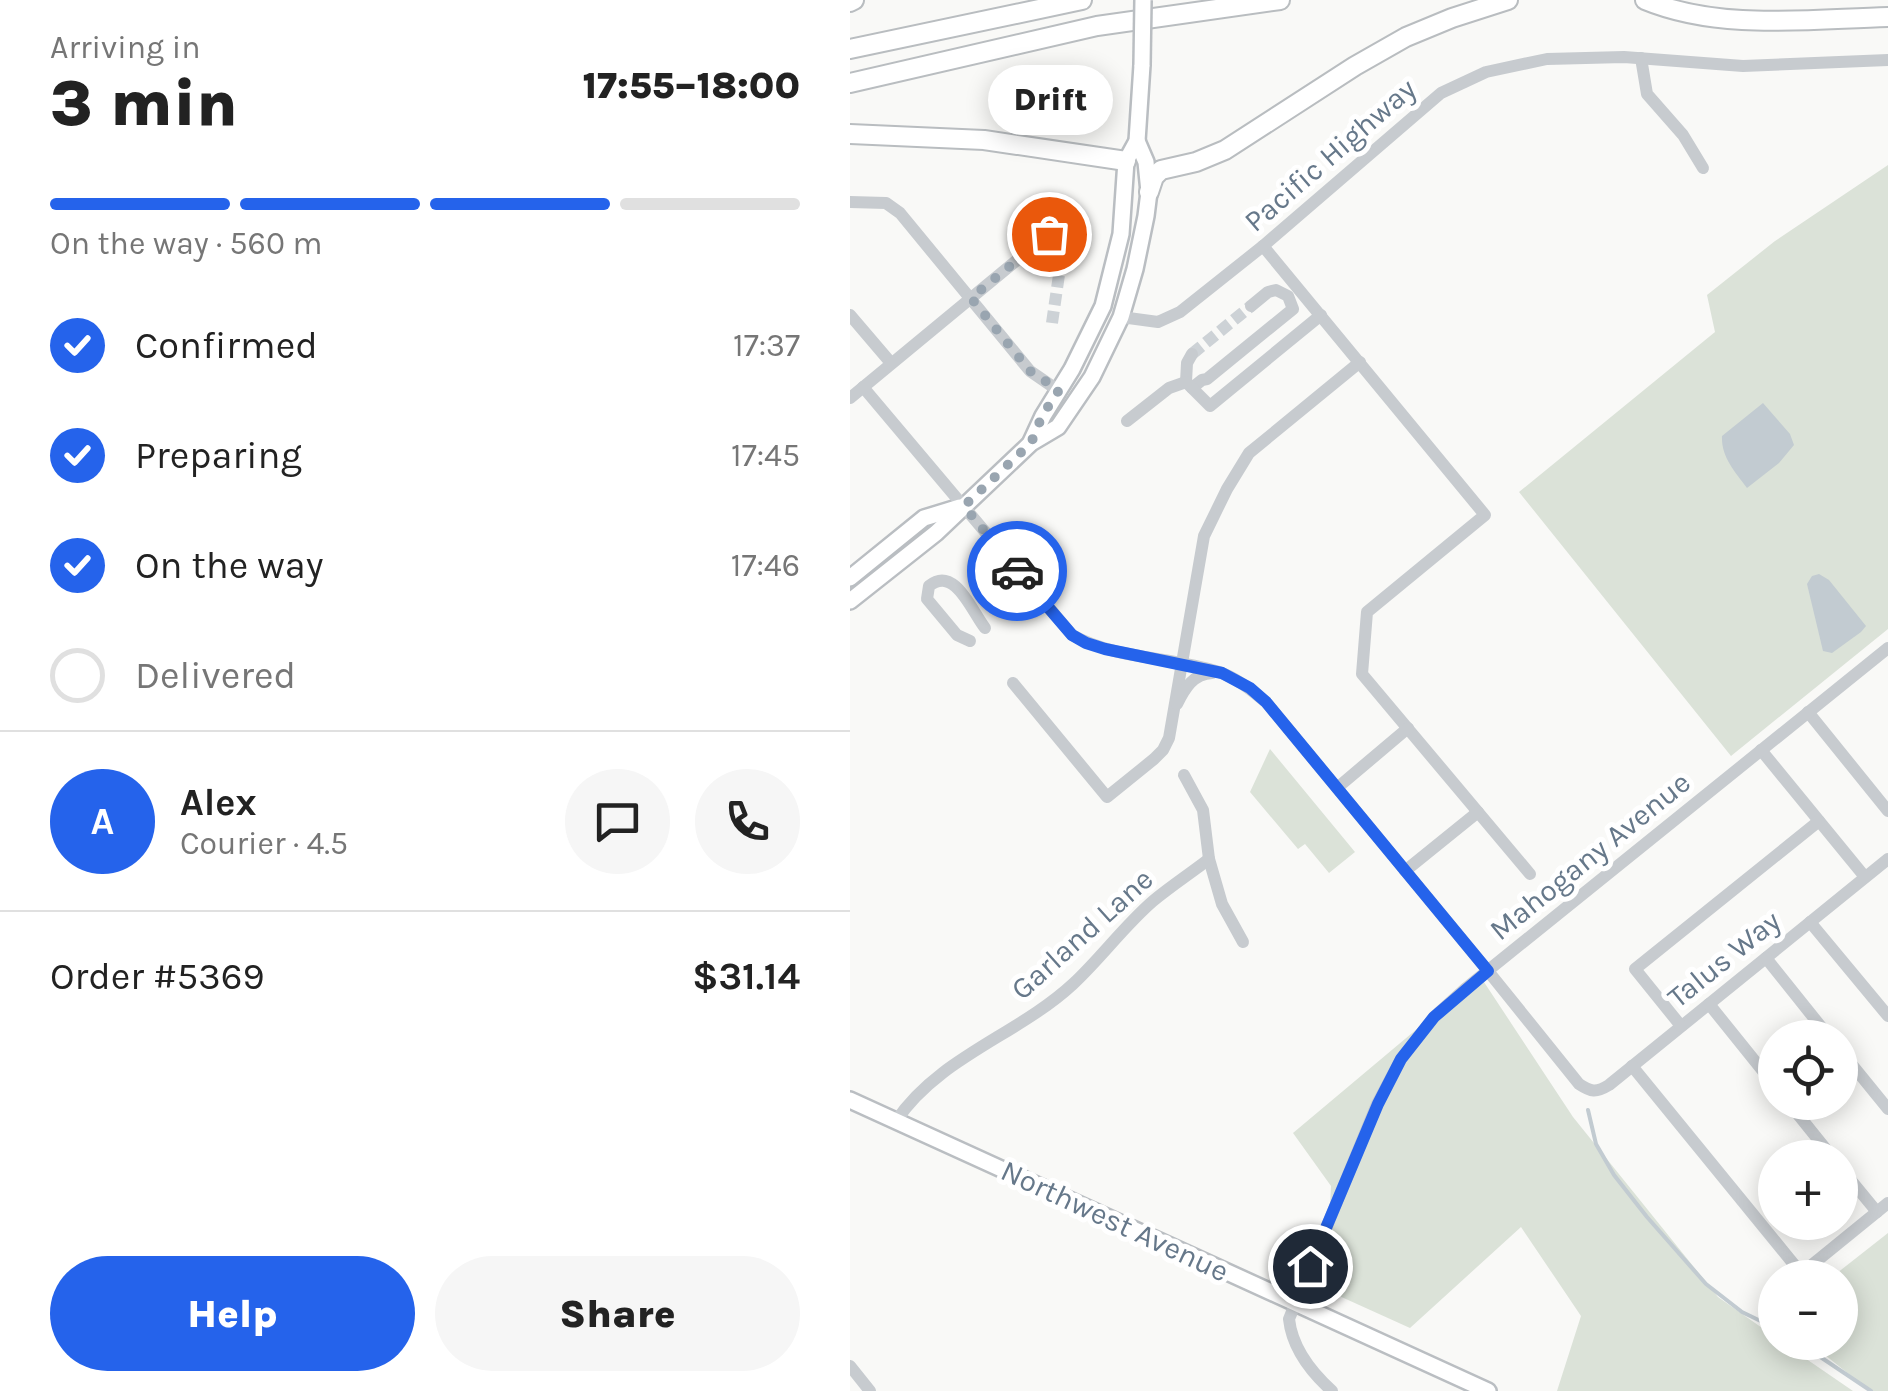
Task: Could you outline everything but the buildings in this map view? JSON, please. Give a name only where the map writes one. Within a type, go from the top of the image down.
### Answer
[{"type":"highway","points":[[850,49],[1082,0]]},
{"type":"highway","points":[[850,84],[1097,26],[1280,0]]},
{"type":"highway","points":[[1149,192],[1161,170],[1196,162],[1237,144],[1406,37],[1508,0]]},
{"type":"highway","points":[[1646,0],[1687,14],[1758,20],[1888,16]]},
{"type":"highway","points":[[850,134],[984,140],[1126,161]]},
{"type":"main road","points":[[1031,443],[1103,306],[1120,234],[1126,161],[1137,142],[1144,0]]},
{"type":"main road","points":[[850,602],[936,532],[1031,443],[1058,427],[1092,377],[1121,317],[1136,268],[1149,192],[1146,162],[1137,142]]},
{"type":"main road","points":[[850,578],[924,518],[964,506]]},
{"type":"main road","name":"Northwest Avenue","points":[[850,1100],[1488,1391]]},
{"type":"street","name":"Pacific Highway","points":[[1121,317],[1158,322],[1180,312],[1441,93],[1486,72],[1547,59],[1641,58],[1743,66],[1888,60]]},
{"type":"street","points":[[1641,58],[1648,94],[1683,135],[1702,168]]},
{"type":"street","points":[[850,202],[886,203],[900,213],[1030,371],[1059,390]]},
{"type":"street","points":[[850,398],[1074,213]]},
{"type":"street","points":[[1263,246],[1485,515],[1367,612],[1362,674],[1530,874]]},
{"type":"street","points":[[1251,306],[1276,290],[1288,296],[1293,310],[1307,326]]},
{"type":"street","points":[[1126,422],[1169,388],[1207,379],[1293,310]]},
{"type":"street","points":[[850,316],[891,364]]},
{"type":"street","points":[[1192,354],[1186,363],[1193,383],[1210,406],[1321,316]]},
{"type":"street","points":[[1013,683],[1106,798],[1154,759],[1168,738],[1176,706],[1204,536],[1226,489],[1249,453],[1360,362]]},
{"type":"street","points":[[864,387],[1072,635],[1105,649],[1222,673],[1266,702],[1488,971]]},
{"type":"street","points":[[970,641],[957,636],[927,599],[934,581],[952,583],[985,628]]},
{"type":"street","name":"Mahogany Avenue","points":[[1295,1302],[1378,1104],[1401,1059],[1434,1017],[1808,712],[1886,655]]},
{"type":"street","points":[[1176,706],[1191,681],[1203,674],[1222,673]]},
{"type":"street","points":[[1808,712],[1888,811]]},
{"type":"street","points":[[1337,788],[1408,728]]},
{"type":"street","points":[[1761,750],[1866,877]]},
{"type":"street","points":[[1184,774],[1203,810],[1222,904],[1243,942]]},
{"type":"street","points":[[1405,871],[1478,812]]},
{"type":"street","points":[[1682,1026],[1635,969],[1820,821]]},
{"type":"street","name":"Garland Lane","points":[[896,1121],[906,1106],[957,1062],[1072,985],[1153,901],[1210,859]]},
{"type":"street","name":"Talus Way","points":[[1488,971],[1579,1084],[1598,1092],[1888,859]]},
{"type":"street","points":[[1810,922],[1888,1016]]},
{"type":"street","points":[[1766,958],[1816,1020]]},
{"type":"street","points":[[1709,1004],[1758,1065]]},
{"type":"street","points":[[1632,1066],[1786,1260]]},
{"type":"street","points":[[1858,1072],[1888,1109]]},
{"type":"street","points":[[1802,1120],[1818,1140]]},
{"type":"street","points":[[1817,1260],[1882,1208],[1858,1185]]},
{"type":"street","points":[[1295,1302],[1289,1318],[1290,1331],[1318,1378],[1332,1391]]},
{"type":"street","points":[[850,1366],[870,1391]]},
{"type":"shaded area","points":[[1888,165],[1888,629],[1731,756],[1519,492],[1715,332],[1707,295],[1775,241]]},
{"type":"shaded area","points":[[1763,403],[1790,434],[1794,445],[1779,463],[1747,488],[1726,457],[1722,436]]},
{"type":"shaded area","points":[[1819,574],[1829,580],[1866,626],[1832,653],[1823,651],[1807,584]]},
{"type":"shaded area","points":[[1270,749],[1355,852],[1329,873],[1305,844],[1298,849],[1250,792]]},
{"type":"shaded area","points":[[1480,976],[1573,1117],[1718,1297],[1758,1325],[1758,1360],[1808,1360],[1853,1391],[1557,1391],[1581,1316],[1521,1227],[1410,1328],[1326,1290],[1331,1186],[1293,1133]]},
{"type":"shaded area","points":[[1888,1233],[1888,1391],[1870,1391],[1831,1360],[1858,1360],[1858,1260],[1854,1260]]},
{"type":"waterway","points":[[1588,1110],[1596,1144],[1647,1217],[1706,1284],[1758,1320]]},
{"type":"waterway","points":[[1825,1360],[1871,1391]]},
{"type":"tunnel","points":[[1052,323],[1061,261],[1086,246]]},
{"type":"tunnel","points":[[1192,354],[1251,306]]},
{"type":"way so far","points":[[1017,571],[964,506],[1031,443],[1059,390],[1030,371],[971,298],[1049,234]]},
{"type":"place","name":"Drift","points":[[1049,234]]},
{"type":"route","points":[[1017,571],[1072,635],[1086,643],[1222,673],[1250,688],[1266,702],[1488,971],[1434,1017],[1401,1059],[1310,1266]]}]
